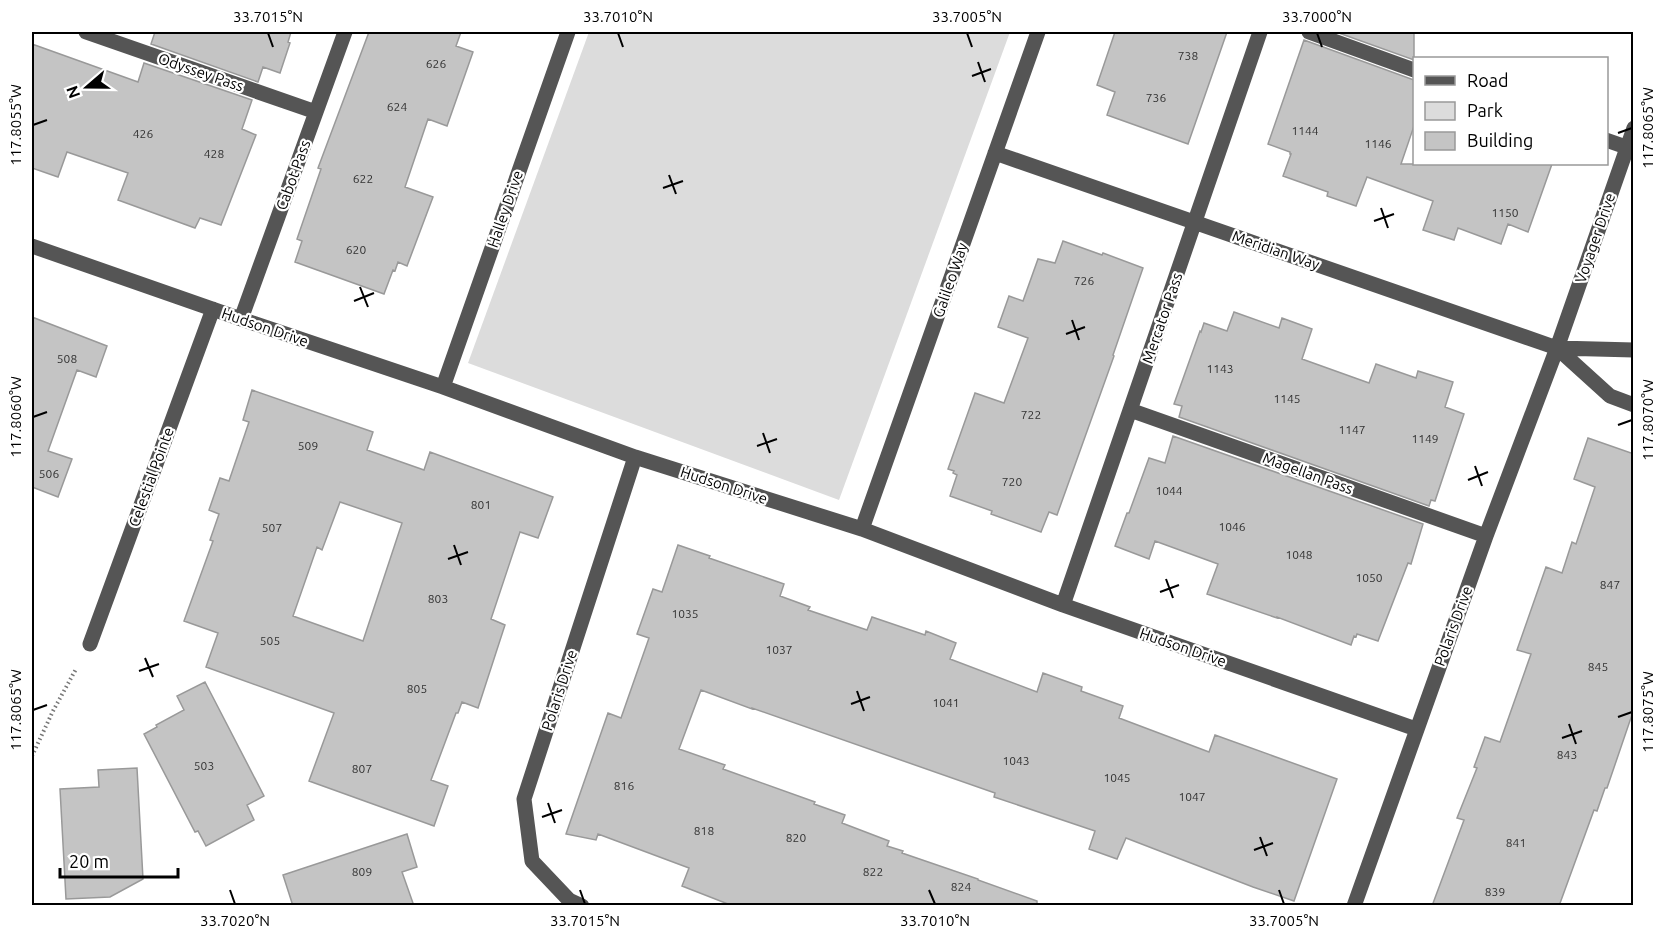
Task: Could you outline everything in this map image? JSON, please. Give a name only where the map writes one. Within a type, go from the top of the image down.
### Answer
[{"type":"street","name":"Odyssey Pass","points":[[86,32],[316,112]]},
{"type":"street","name":"Cabot Pass","points":[[241,319],[345,32]]},
{"type":"street","name":"Halley Drive","points":[[443,387],[568,32]]},
{"type":"street","name":"Galileo Way","points":[[862,529],[1038,32]]},
{"type":"street","name":"Mercator Pass","points":[[1064,605],[1260,32]]},
{"type":"street","points":[[1309,32],[1413,70]]},
{"type":"street","name":"Voyager Drive","points":[[1557,348],[1634,128]]},
{"type":"street","points":[[1608,141],[1626,147]]},
{"type":"street","name":"Meridian Way","points":[[995,153],[1557,348],[1634,350]]},
{"type":"street","name":"Hudson Drive","points":[[32,246],[443,387],[635,457],[862,529],[1064,605],[1416,729]]},
{"type":"street","name":"Celestial Pointe","points":[[90,644],[213,309]]},
{"type":"street","name":"Meridian Way","points":[[1557,348],[1610,396],[1634,405]]},
{"type":"street","name":"Polaris Drive","points":[[1354,906],[1416,729],[1557,348]]},
{"type":"street","name":"Magellan Pass","points":[[1131,410],[1486,537]]},
{"type":"street","name":"Polaris Drive","points":[[582,906],[569,900],[532,861],[524,799],[635,457]]},
{"type":"path","points":[[32,756],[53,711],[90,644]]},
{"type":"green space","points":[[589,32],[1010,32],[839,500],[468,363]]},
{"type":"building","points":[[155,32],[291,32],[288,42],[290,43],[280,73],[263,67],[258,82],[151,44]]},
{"type":"building","points":[[369,32],[461,32],[456,46],[473,52],[447,126],[428,119],[405,187],[433,197],[407,266],[398,262],[384,294],[295,262],[302,241],[297,239],[321,169],[318,168]]},
{"type":"building","points":[[1115,32],[1227,32],[1188,144],[1107,115],[1115,92],[1097,85]]},
{"type":"building","points":[[1336,32],[1414,32],[1413,60]]},
{"type":"building","points":[[1304,40],[1413,80],[1413,129],[1401,164],[1552,165],[1528,232],[1508,224],[1501,244],[1458,228],[1454,240],[1423,230],[1433,201],[1367,177],[1356,206],[1327,196],[1328,192],[1283,176],[1291,154],[1268,144]]},
{"type":"building","points":[[32,44],[138,82],[144,63],[252,100],[242,129],[256,135],[221,225],[200,218],[195,228],[118,200],[128,173],[67,152],[58,177],[32,168]]},
{"type":"building","points":[[1063,241],[1143,268],[1057,515],[1049,512],[1041,532],[950,496],[957,475],[948,469],[975,393],[1004,403],[1028,338],[998,327],[1009,296],[1023,301],[1038,259],[1055,263]]},
{"type":"building","points":[[1234,312],[1279,328],[1282,318],[1312,329],[1302,359],[1369,383],[1376,364],[1416,378],[1418,371],[1453,382],[1445,407],[1464,414],[1435,501],[1431,500],[1429,506],[1179,417],[1182,406],[1174,404],[1204,323],[1227,331]]},
{"type":"building","points":[[32,317],[107,346],[96,377],[77,370],[48,451],[72,459],[58,497],[32,487]]},
{"type":"building","points":[[252,390],[373,432],[367,450],[424,470],[430,452],[553,497],[538,538],[520,532],[491,619],[505,625],[478,708],[462,702],[431,780],[448,786],[434,826],[309,781],[334,713],[206,667],[218,633],[184,621],[213,541],[210,540],[219,514],[209,510],[220,478],[229,481],[249,422],[243,420]],"holes":[[[340,502],[402,523],[363,641],[293,616],[317,547],[322,550]]]},
{"type":"building","points":[[1173,436],[1423,524],[1411,564],[1408,563],[1378,641],[1357,634],[1351,645],[1207,594],[1218,564],[1155,541],[1149,559],[1115,546],[1149,458],[1165,463]]},
{"type":"building","points":[[1588,438],[1634,454],[1634,709],[1607,788],[1605,788],[1597,811],[1594,810],[1559,906],[1432,906],[1464,820],[1457,818],[1477,768],[1474,767],[1485,737],[1500,742],[1531,654],[1517,650],[1546,567],[1562,573],[1572,542],[1576,544],[1595,487],[1574,479]]},
{"type":"building","points":[[678,545],[784,584],[780,596],[810,607],[808,610],[867,630],[872,617],[925,635],[926,631],[956,643],[950,659],[1037,692],[1043,673],[1082,687],[1081,691],[1123,706],[1119,718],[1209,752],[1215,735],[1337,779],[1294,901],[1126,838],[1117,859],[1089,849],[1095,831],[994,797],[995,793],[701,690],[679,749],[725,765],[723,769],[845,815],[842,823],[889,841],[887,846],[1037,901],[1037,906],[733,906],[682,886],[689,868],[598,834],[596,840],[566,834],[608,713],[621,718],[649,638],[637,634],[653,589],[662,592]]},
{"type":"building","points":[[205,682],[264,796],[247,805],[254,820],[206,846],[198,831],[195,832],[144,734],[184,710],[177,696]]},
{"type":"building","points":[[137,768],[143,879],[110,897],[66,899],[60,789],[99,787],[98,770]]},
{"type":"building","points":[[407,834],[417,867],[402,872],[414,906],[293,906],[283,875]]}]
